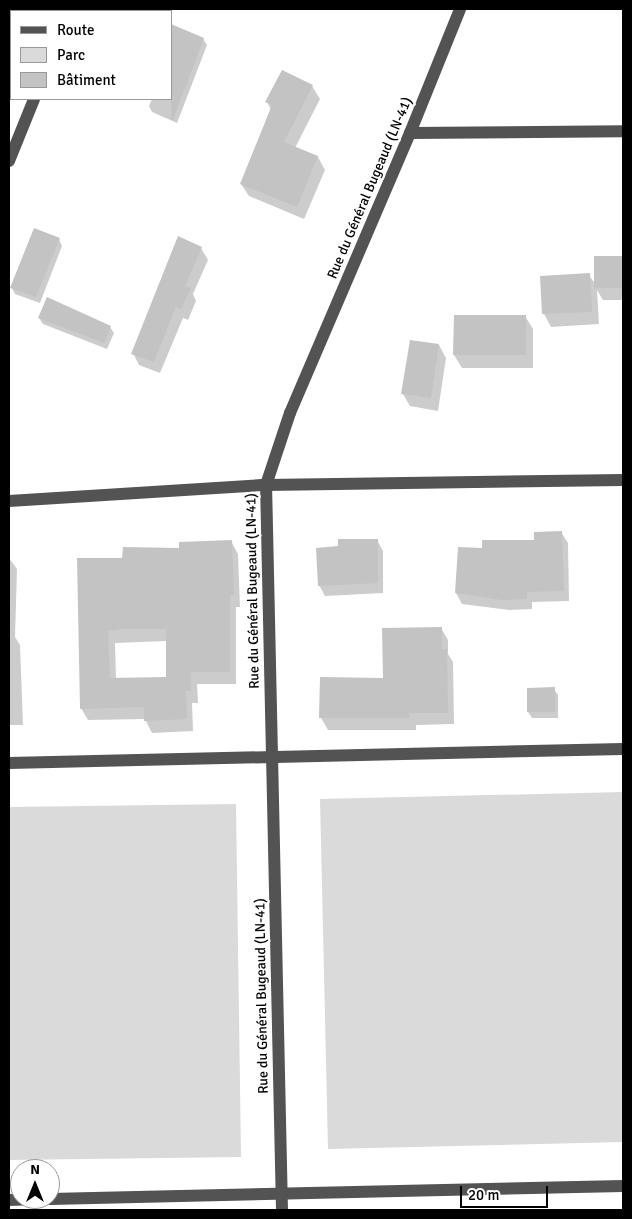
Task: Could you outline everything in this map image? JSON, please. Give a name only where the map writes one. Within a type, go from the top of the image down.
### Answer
[{"type":"street","name":"Rue du Général Bugeaud (LN-41)","points":[[282,1210],[266,485],[290,413],[410,133],[460,9]]},
{"type":"street","points":[[9,161],[34,100]]},
{"type":"street","points":[[410,133],[623,131]]},
{"type":"street","points":[[9,501],[266,485],[623,480]]},
{"type":"street","points":[[9,763],[623,749]]},
{"type":"street","points":[[60,1199],[623,1186]]},
{"type":"green space","points":[[623,792],[623,1142],[328,1149],[320,799]]},
{"type":"green space","points":[[236,804],[241,1157],[9,1160],[9,807]]},
{"type":"building","points":[[172,24],[204,38],[173,120],[171,119]]},
{"type":"building","points":[[282,70],[313,85],[284,142],[318,156],[297,207],[240,184],[272,105],[265,102]]},
{"type":"building","points":[[34,228],[60,238],[36,297],[10,288]]},
{"type":"building","points":[[178,236],[202,247],[185,286],[191,288],[181,309],[176,307],[154,362],[131,354]]},
{"type":"building","points":[[594,256],[623,256],[623,288],[594,288]]},
{"type":"building","points":[[590,273],[592,312],[542,314],[540,276]]},
{"type":"building","points":[[47,297],[111,326],[104,343],[38,318]]},
{"type":"building","points":[[454,315],[526,315],[526,355],[453,355]]},
{"type":"building","points":[[410,340],[439,344],[431,398],[401,394]]},
{"type":"building","points":[[562,531],[564,591],[527,592],[527,599],[502,600],[455,593],[458,547],[482,548],[482,540],[534,540],[534,532]]},
{"type":"building","points":[[338,539],[378,539],[378,583],[318,586],[316,548],[338,546]]},
{"type":"building","points":[[232,540],[234,595],[230,595],[230,672],[191,672],[191,691],[186,691],[187,719],[144,721],[144,707],[80,709],[77,558],[122,558],[123,547],[179,548],[179,542]],"holes":[[[122,629],[166,629],[166,677],[110,678],[108,631]]]},
{"type":"building","points":[[442,627],[442,649],[447,649],[448,713],[409,713],[409,718],[319,718],[320,677],[383,678],[382,628]]},
{"type":"building","points":[[555,687],[555,712],[527,712],[527,688]]}]
